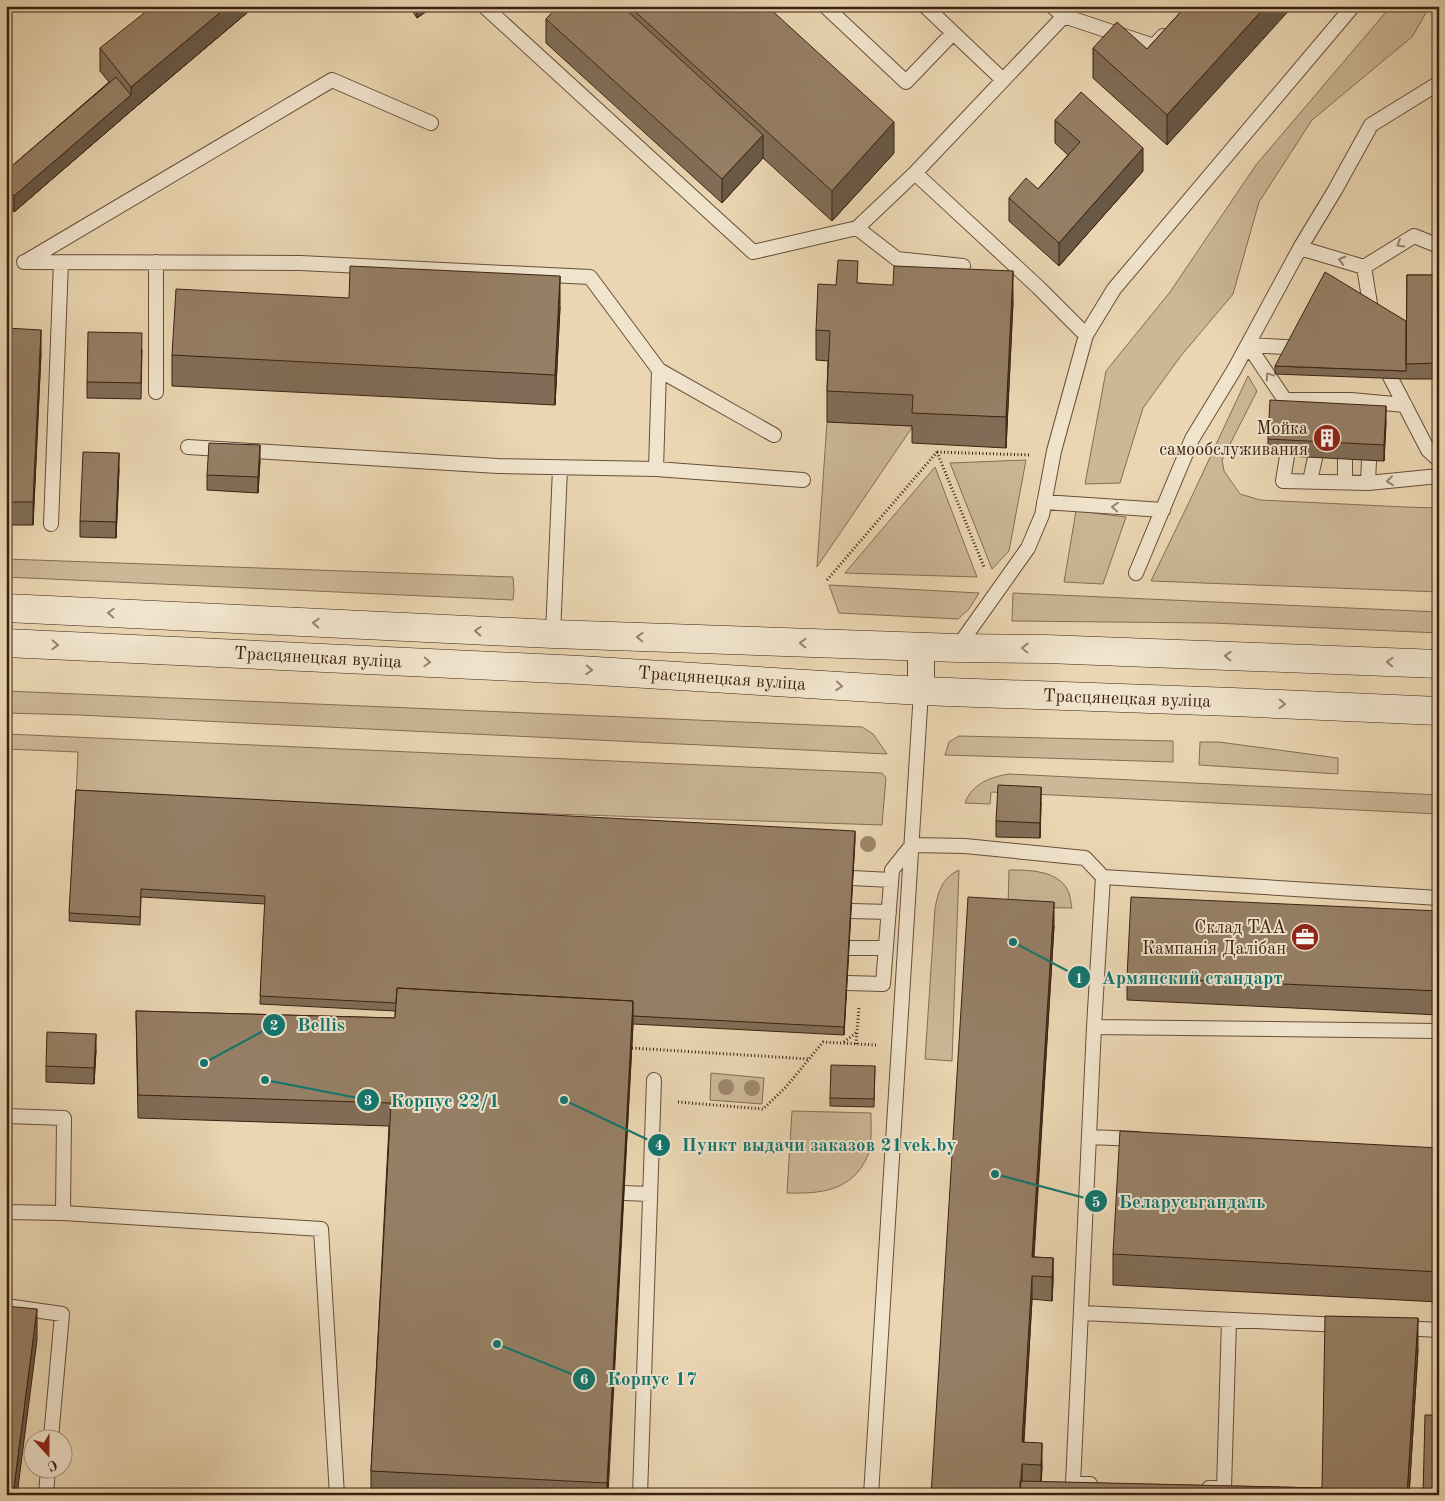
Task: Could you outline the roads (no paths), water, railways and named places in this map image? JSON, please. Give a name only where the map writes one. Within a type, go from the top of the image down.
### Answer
[{"type":"main road","name":"Трасцянецкая вуліца","points":[[6,608],[553,634],[957,648],[1046,649],[1439,664]]},
{"type":"main road","name":"Трасцянецкая вуліца","points":[[6,643],[580,670],[921,691],[1439,711]]},
{"type":"street","points":[[921,646],[921,691]]},
{"type":"lane","points":[[484,6],[753,252],[857,228],[915,173],[1064,16]]},
{"type":"lane","points":[[825,6],[906,82],[953,33]]},
{"type":"lane","points":[[925,6],[1003,80]]},
{"type":"lane","points":[[1052,6],[1064,16],[1154,46],[1172,26]]},
{"type":"lane","points":[[957,648],[1028,548],[1042,515],[1054,451],[1086,335],[1114,289],[1353,6]]},
{"type":"lane","points":[[431,123],[332,80],[24,262],[300,263],[590,277],[659,370],[774,436]]},
{"type":"lane","points":[[1136,573],[1192,439],[1248,344],[1300,248],[1371,125],[1439,83]]},
{"type":"lane","points":[[915,173],[1038,287],[1086,335]]},
{"type":"lane","points":[[857,228],[897,259],[963,266]]},
{"type":"lane","points":[[1300,248],[1364,266],[1414,236],[1439,246]]},
{"type":"lane","points":[[51,524],[61,262]]},
{"type":"lane","points":[[156,262],[156,392]]},
{"type":"lane","points":[[1364,266],[1374,327]]},
{"type":"lane","points":[[1248,344],[1318,348]]},
{"type":"lane","points":[[1248,344],[1285,400],[1287,417]]},
{"type":"lane","points":[[1377,352],[1428,450],[1439,460]]},
{"type":"lane","points":[[656,469],[659,370]]},
{"type":"lane","points":[[1285,400],[1312,404],[1373,408],[1405,405]]},
{"type":"lane","points":[[188,447],[498,466],[656,469],[803,480]]},
{"type":"lane","points":[[1287,456],[1283,481],[1368,483],[1439,476]]},
{"type":"lane","points":[[1310,481],[1315,458]]},
{"type":"lane","points":[[1345,481],[1346,459]]},
{"type":"lane","points":[[1368,483],[1369,460]]},
{"type":"lane","points":[[553,634],[560,468]]},
{"type":"lane","points":[[1044,502],[1163,510]]},
{"type":"lane","points":[[871,1495],[921,691]]},
{"type":"lane","points":[[912,844],[965,846],[1085,858],[1103,877],[1439,898]]},
{"type":"lane","points":[[854,983],[884,984],[892,870],[912,844]]},
{"type":"lane","points":[[1101,1485],[1073,1484],[1094,1027],[1103,877]]},
{"type":"lane","points":[[852,878],[891,880]]},
{"type":"lane","points":[[851,911],[889,912]]},
{"type":"lane","points":[[849,948],[886,948]]},
{"type":"lane","points":[[1094,1027],[1439,1031]]},
{"type":"lane","points":[[640,1495],[654,1080]]},
{"type":"lane","points":[[6,1116],[64,1118],[63,1213]]},
{"type":"lane","points":[[1089,1137],[1147,1140]]},
{"type":"lane","points":[[624,1193],[649,1194]]},
{"type":"lane","points":[[6,1212],[63,1213],[321,1229],[337,1495]]},
{"type":"lane","points":[[6,1306],[62,1314],[52,1428]]},
{"type":"lane","points":[[1081,1313],[1359,1326]]},
{"type":"lane","points":[[1196,1487],[1224,1488],[1229,1320]]},
{"type":"lane","points":[[1389,1328],[1439,1330]]},
{"type":"lane","points":[[46,1495],[47,1478]]},
{"type":"place","name":"Мойка самообслуживания","points":[[1327,438]]},
{"type":"place","name":"Склад ТАА Кампанія Далібан","points":[[1305,937]]},
{"type":"place","name":"Армянский стандарт","points":[[1013,942]]},
{"type":"place","name":"Bellis","points":[[204,1063]]},
{"type":"place","name":"Корпус 22/1","points":[[265,1080]]},
{"type":"place","name":"Пункт выдачи заказов 21vek.by","points":[[564,1100]]},
{"type":"place","name":"Беларусьгандаль","points":[[995,1174]]},
{"type":"place","name":"Корпус 17","points":[[497,1344]]}]
